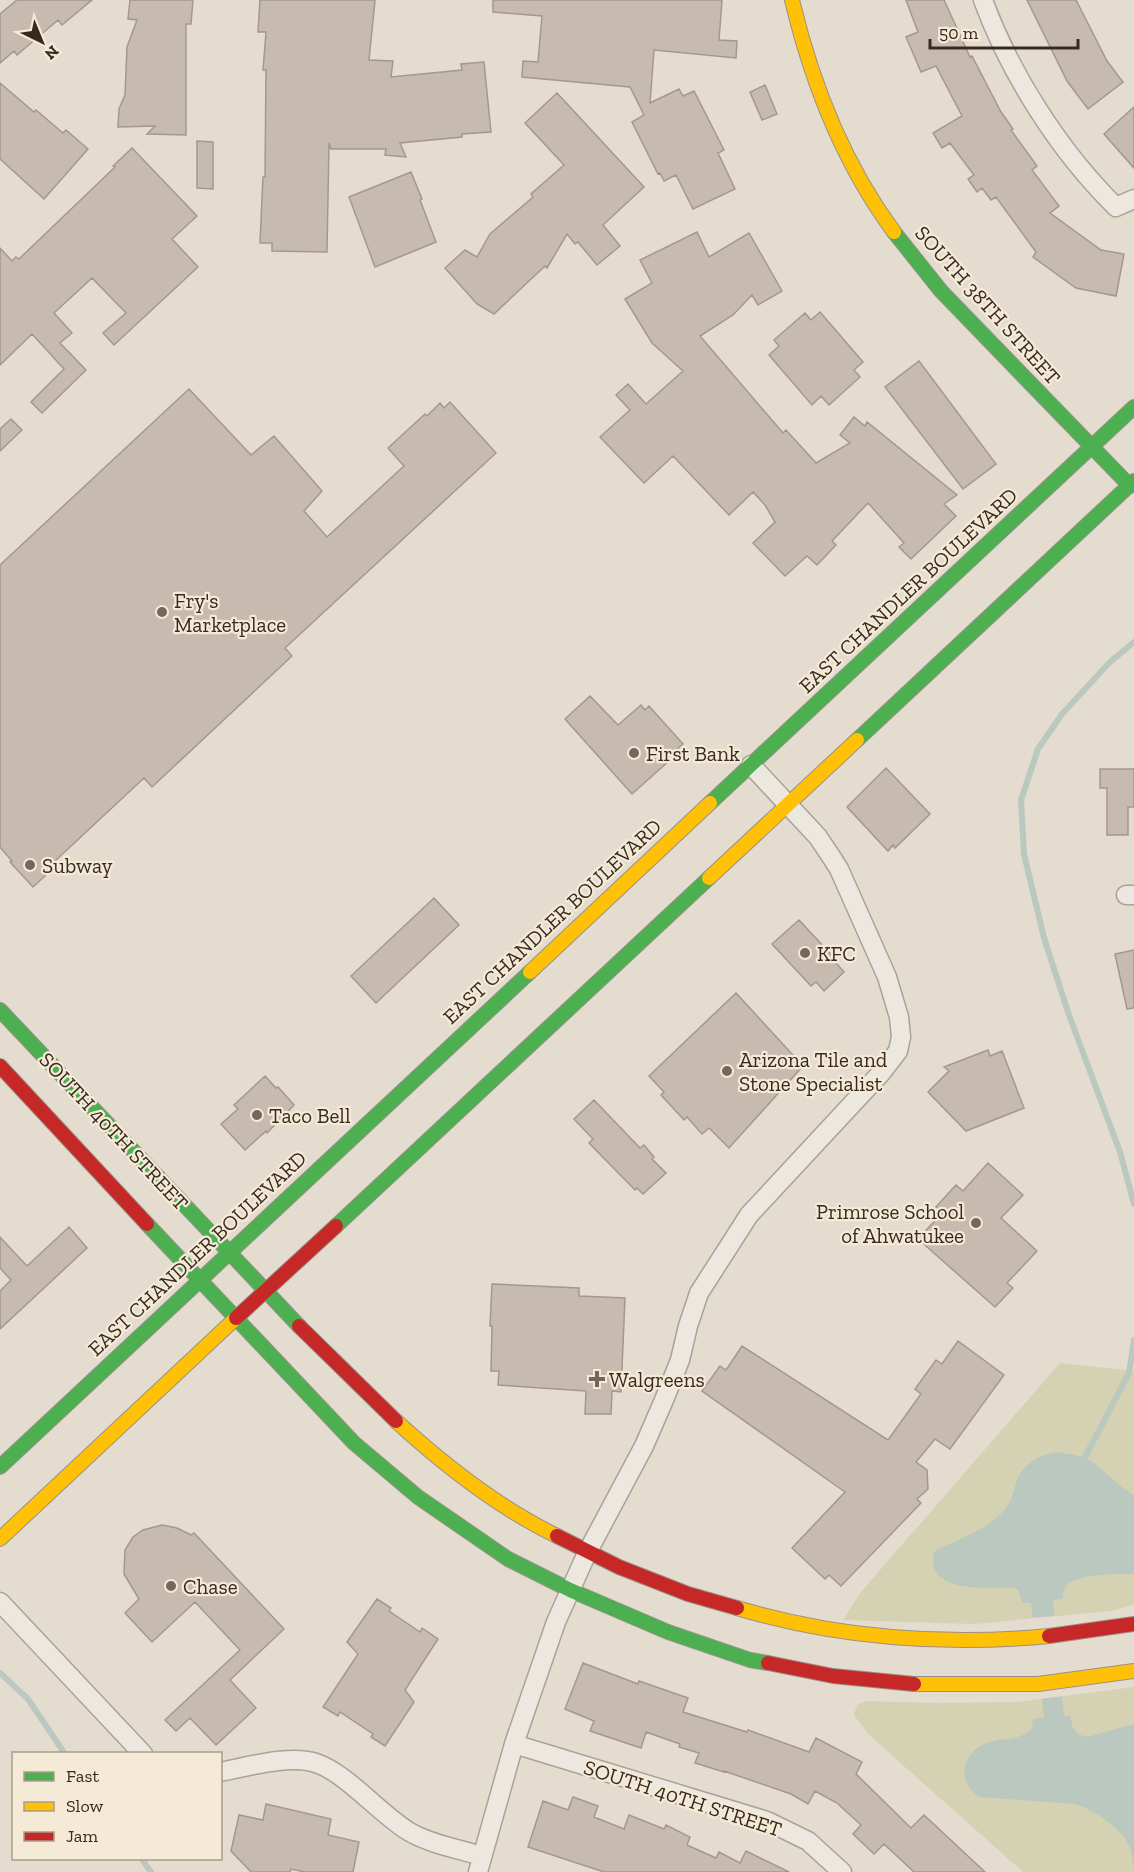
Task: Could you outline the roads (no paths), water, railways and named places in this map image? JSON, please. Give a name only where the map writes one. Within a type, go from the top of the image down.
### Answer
[{"type":"main road","name":"SOUTH 38TH STREET","points":[[792,0],[800,38],[825,112],[872,199],[911,256],[1091,447],[1132,484]]},
{"type":"main road","name":"EAST CHANDLER BOULEVARD","points":[[0,1467],[1134,407]]},
{"type":"main road","points":[[0,1539],[1132,484]]},
{"type":"main road","name":"SOUTH 40TH STREET","points":[[0,1010],[360,1387],[433,1454],[525,1518],[587,1553],[706,1599],[746,1611],[833,1629],[908,1638],[976,1640],[1031,1638],[1134,1624]]},
{"type":"main road","name":"SOUTH 40TH STREET","points":[[0,1066],[339,1428],[391,1476],[450,1521],[508,1559],[570,1590],[668,1632],[750,1660],[833,1676],[915,1684],[1038,1684],[1134,1671]]},
{"type":"street","points":[[983,0],[992,26],[1021,80],[1053,129],[1095,186],[1116,207],[1134,199]]},
{"type":"street","points":[[222,1772],[282,1760],[315,1762],[342,1777],[410,1833],[480,1864],[514,1744],[556,1622],[587,1553],[644,1446],[664,1400],[680,1360],[699,1293],[714,1266],[749,1215],[881,1073],[897,1051],[901,1037],[899,1017],[887,977],[839,869],[818,837],[751,765]]},
{"type":"street","points":[[0,1602],[141,1752]]},
{"type":"street","name":"SOUTH 40TH STREET","points":[[514,1744],[767,1821],[808,1841],[842,1872]]},
{"type":"waterway","points":[[1134,642],[1110,662],[1062,714],[1038,749],[1021,800],[1024,854],[1044,938],[1069,1015],[1120,1152],[1134,1204]]},
{"type":"waterway","points":[[1081,1465],[1129,1373],[1134,1340]]},
{"type":"waterway","points":[[0,1673],[28,1699],[64,1752]]},
{"type":"waterway","points":[[142,1860],[151,1872]]},
{"type":"place","name":"Fry's Marketplace","points":[[162,612]]},
{"type":"place","name":"First Bank","points":[[634,753]]},
{"type":"place","name":"Subway","points":[[30,865]]},
{"type":"place","name":"KFC","points":[[805,953]]},
{"type":"place","name":"Arizona Tile and Stone Specialist","points":[[727,1071]]},
{"type":"place","name":"Taco Bell","points":[[257,1115]]},
{"type":"place","name":"Primrose School of Ahwatukee","points":[[976,1223]]},
{"type":"place","name":"Walgreens","points":[[597,1379]]},
{"type":"place","name":"Chase","points":[[171,1586]]}]
